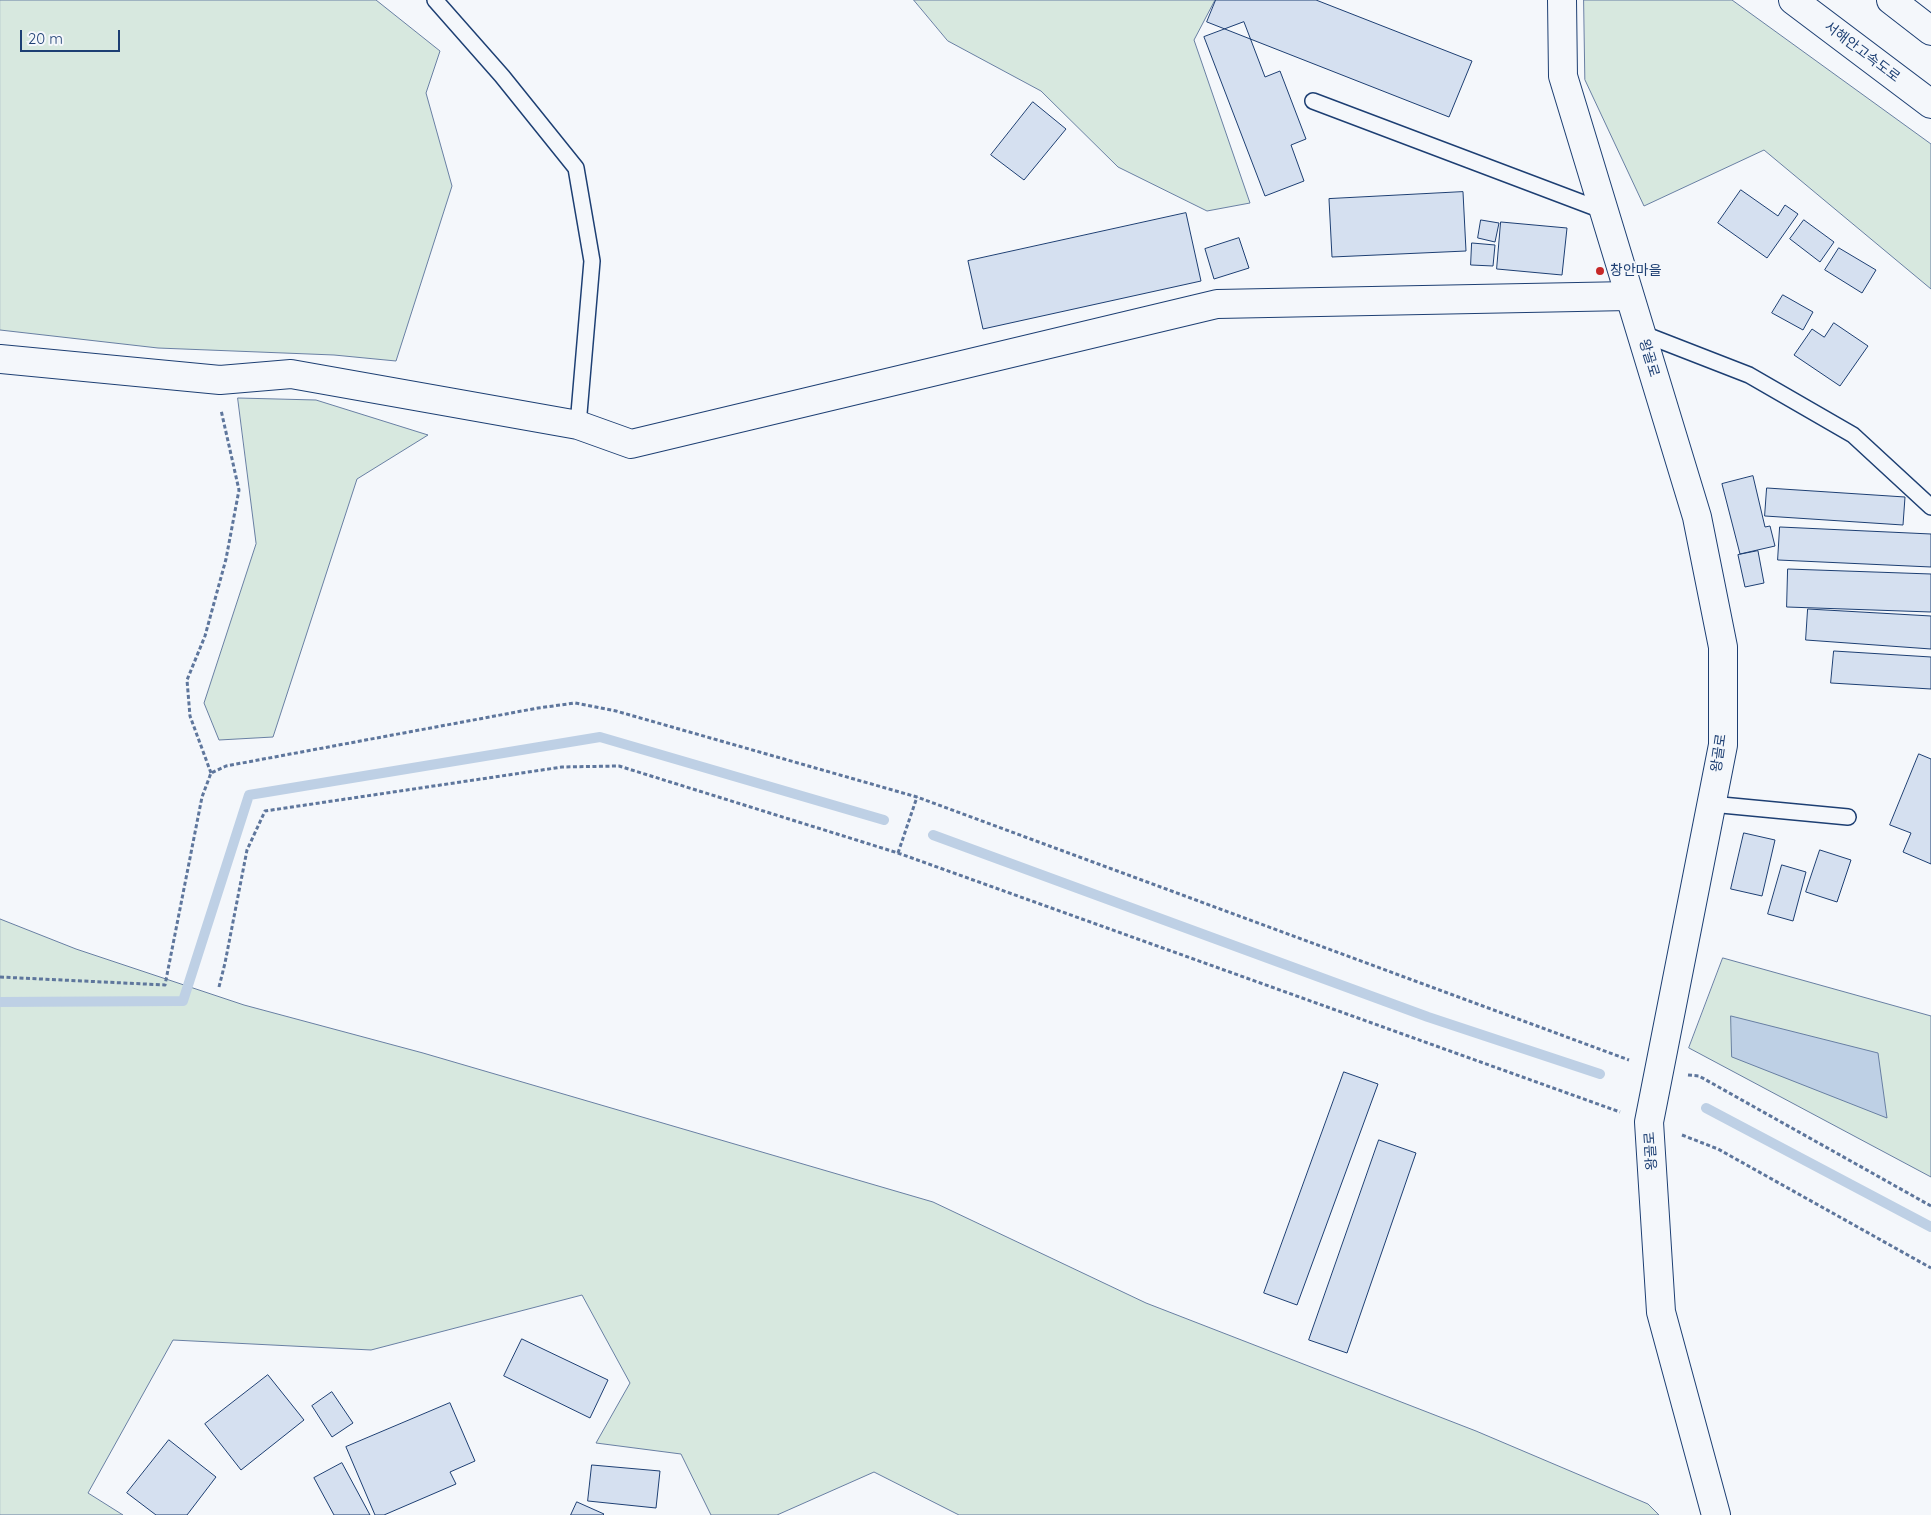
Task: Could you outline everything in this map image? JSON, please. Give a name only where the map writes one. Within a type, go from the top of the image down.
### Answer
[{"type":"main road","name":"왕골로","points":[[1562,0],[1563,76],[1697,517],[1723,647],[1723,745],[1649,1122],[1662,1312],[1716,1515]]},
{"type":"main road","name":"서해안고속도로","points":[[1793,0],[1931,104]]},
{"type":"main road","points":[[1891,0],[1931,31]]},
{"type":"main road","points":[[0,359],[220,380],[291,374],[578,425],[631,444],[1217,304],[1629,296]]},
{"type":"lane","points":[[435,0],[502,76],[576,168],[592,261],[578,425]]},
{"type":"lane","points":[[1313,101],[1604,211]]},
{"type":"lane","points":[[1641,333],[1749,375],[1853,436],[1931,507]]},
{"type":"lane","points":[[1711,804],[1848,817]]},
{"type":"path","points":[[0,977],[164,985],[202,797],[210,774],[190,716],[187,680],[205,636],[226,559],[239,490],[221,413],[220,380]]},
{"type":"path","points":[[210,774],[226,766],[528,710],[575,703],[616,711],[917,797],[1659,1070],[1699,1076],[1931,1206]]},
{"type":"path","points":[[219,987],[247,850],[265,811],[562,767],[618,766],[898,852],[1649,1122],[1718,1149],[1931,1268]]},
{"type":"path","points":[[898,852],[917,797]]},
{"type":"shaded area","points":[[0,0],[376,0],[440,51],[426,93],[452,186],[396,361],[334,355],[158,348],[0,330]]},
{"type":"shaded area","points":[[914,0],[1215,0],[1194,40],[1250,203],[1207,211],[1118,167],[1041,91],[948,41]]},
{"type":"shaded area","points":[[1584,0],[1732,0],[1931,144],[1931,289],[1764,150],[1644,206],[1585,80]]},
{"type":"shaded area","points":[[238,398],[316,400],[428,435],[357,479],[273,737],[219,740],[204,703],[256,544]]},
{"type":"shaded area","points":[[0,919],[76,949],[244,1005],[423,1053],[933,1202],[1146,1303],[1476,1431],[1648,1504],[1659,1515],[959,1515],[874,1472],[777,1515],[711,1515],[681,1454],[596,1443],[630,1383],[582,1295],[371,1350],[173,1340],[88,1493],[123,1515],[0,1515]]},
{"type":"shaded area","points":[[1723,958],[1931,1016],[1931,1177],[1689,1048]]},
{"type":"water","points":[[1731,1016],[1878,1053],[1887,1118],[1732,1057]]},
{"type":"building","points":[[1216,0],[1316,0],[1472,61],[1449,117],[1207,22]]},
{"type":"building","points":[[1244,22],[1265,77],[1280,71],[1306,139],[1291,145],[1304,181],[1265,196],[1204,37]]},
{"type":"building","points":[[1033,102],[1066,129],[1024,180],[991,155]]},
{"type":"building","points":[[1741,190],[1778,216],[1785,205],[1798,214],[1767,258],[1718,223]]},
{"type":"building","points":[[1463,192],[1466,251],[1332,257],[1329,199]]},
{"type":"building","points":[[1186,213],[1201,281],[983,329],[968,261]]},
{"type":"building","points":[[1481,220],[1499,223],[1495,242],[1478,238]]},
{"type":"building","points":[[1804,220],[1834,242],[1820,262],[1790,239]]},
{"type":"building","points":[[1501,222],[1567,228],[1562,275],[1497,269]]},
{"type":"building","points":[[1239,238],[1249,268],[1214,279],[1205,249]]},
{"type":"building","points":[[1472,243],[1495,245],[1493,266],[1471,265]]},
{"type":"building","points":[[1839,248],[1876,270],[1862,293],[1825,270]]},
{"type":"building","points":[[1783,295],[1813,312],[1803,330],[1772,313]]},
{"type":"building","points":[[1834,323],[1868,346],[1840,386],[1794,355],[1812,329],[1824,337]]},
{"type":"building","points":[[1753,476],[1765,527],[1770,526],[1775,546],[1740,554],[1722,484]]},
{"type":"building","points":[[1767,488],[1905,497],[1903,525],[1765,516]]},
{"type":"building","points":[[1780,527],[1931,534],[1931,567],[1778,560]]},
{"type":"building","points":[[1758,551],[1764,583],[1745,587],[1738,555]]},
{"type":"building","points":[[1788,569],[1931,574],[1931,612],[1787,607]]},
{"type":"building","points":[[1808,609],[1931,616],[1931,649],[1806,640]]},
{"type":"building","points":[[1834,651],[1931,657],[1931,689],[1831,683]]},
{"type":"building","points":[[1919,754],[1931,759],[1931,864],[1903,852],[1911,833],[1890,825]]},
{"type":"building","points":[[1744,833],[1775,840],[1762,896],[1731,889]]},
{"type":"building","points":[[1820,850],[1851,860],[1837,902],[1806,892]]},
{"type":"building","points":[[1782,865],[1806,872],[1793,921],[1768,914]]},
{"type":"building","points":[[1344,1072],[1378,1084],[1297,1305],[1264,1293]]},
{"type":"building","points":[[1379,1140],[1416,1153],[1347,1353],[1309,1340]]},
{"type":"building","points":[[522,1339],[608,1380],[590,1418],[504,1376]]},
{"type":"building","points":[[268,1375],[304,1420],[241,1470],[205,1424]]},
{"type":"building","points":[[332,1392],[353,1423],[332,1437],[312,1406]]},
{"type":"building","points":[[450,1403],[475,1461],[450,1472],[456,1484],[384,1515],[375,1515],[346,1447]]},
{"type":"building","points":[[169,1440],[216,1477],[187,1515],[156,1515],[127,1493]]},
{"type":"building","points":[[342,1463],[370,1515],[334,1515],[314,1478]]},
{"type":"building","points":[[592,1465],[660,1471],[656,1508],[588,1501]]},
{"type":"building","points":[[577,1502],[604,1514],[571,1515]]},
{"type":"waterway","points":[[0,1002],[183,1001],[249,795],[600,737],[884,820]]},
{"type":"waterway","points":[[933,835],[1428,1017],[1600,1074]]},
{"type":"waterway","points":[[1706,1108],[1931,1227]]},
{"type":"place","name":"창안마을","points":[[1600,271]]}]
